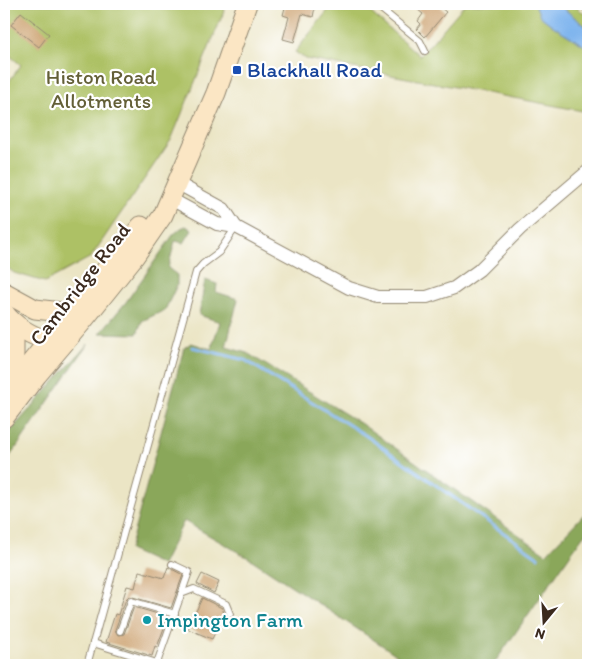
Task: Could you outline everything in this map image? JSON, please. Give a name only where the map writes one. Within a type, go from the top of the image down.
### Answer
[{"type":"main road","name":"Cambridge Road","points":[[4,396],[63,336],[77,318],[134,257],[163,215],[216,93],[247,4]]},
{"type":"main road","points":[[4,292],[35,309],[77,318]]},
{"type":"main road","points":[[35,309],[51,348]]},
{"type":"main road","name":"Cambridge Road","points":[[4,369],[14,355],[9,318]]},
{"type":"main road","points":[[9,318],[51,348]]},
{"type":"main road","name":"Cambridge Road","points":[[4,418],[51,348]]},
{"type":"street","points":[[173,191],[217,224],[236,227],[350,288],[378,297],[427,298],[454,288],[479,270],[520,229],[588,171]]},
{"type":"street","points":[[173,191],[224,209],[236,227]]},
{"type":"lane","points":[[375,4],[420,41],[424,52]]},
{"type":"lane","points":[[87,665],[196,272],[203,264],[220,252],[236,227]]},
{"type":"lane","points":[[93,644],[157,664],[189,572],[172,564]]},
{"type":"lane","points":[[181,594],[194,589],[226,604],[230,614]]},
{"type":"lane","points":[[120,631],[130,601],[174,614]]},
{"type":"green space","name":"Histon Road Allotments","points":[[4,4],[227,4],[171,140],[91,257],[45,282],[14,273],[4,265],[4,88],[21,65],[4,51]]},
{"type":"green space","points":[[333,4],[361,4],[420,56],[465,4],[573,4],[588,17],[588,112],[306,59],[295,52]]},
{"type":"green space","points":[[186,226],[192,230],[184,243],[175,241],[168,268],[177,275],[177,285],[165,310],[142,321],[137,334],[100,333],[126,302],[173,235]]},
{"type":"green space","points":[[205,280],[217,284],[216,292],[238,299],[226,347],[247,353],[360,423],[546,554],[588,510],[588,532],[583,536],[493,665],[412,665],[252,560],[184,521],[162,565],[129,550],[184,348],[191,343],[211,349],[220,322],[199,315]]},
{"type":"green space","points":[[88,344],[16,448],[4,464],[4,438]]},
{"type":"water","points":[[535,4],[558,4],[588,28],[588,48],[540,16]]},
{"type":"building","points":[[286,4],[302,4],[315,7],[313,17],[302,14],[294,42],[283,39],[289,17],[283,15]]},
{"type":"building","points":[[411,4],[445,4],[441,8],[446,12],[425,37],[417,29],[421,24],[418,21],[423,14]]},
{"type":"building","points":[[21,12],[49,34],[39,47],[11,25]]},
{"type":"building","points":[[168,567],[183,575],[171,608],[129,596],[126,599],[115,630],[118,635],[124,634],[134,607],[168,617],[152,656],[106,642],[115,614],[118,615],[127,586],[135,588],[139,571],[164,578]]},
{"type":"building","points":[[202,574],[219,582],[214,593],[197,584]]},
{"type":"building","points":[[202,598],[222,608],[224,613],[212,639],[188,629]]},
{"type":"waterway","points":[[192,347],[245,360],[365,435],[538,557]]},
{"type":"place","name":"Blackhall Road","points":[[237,70]]},
{"type":"place","name":"Impington Farm","points":[[147,620]]}]
